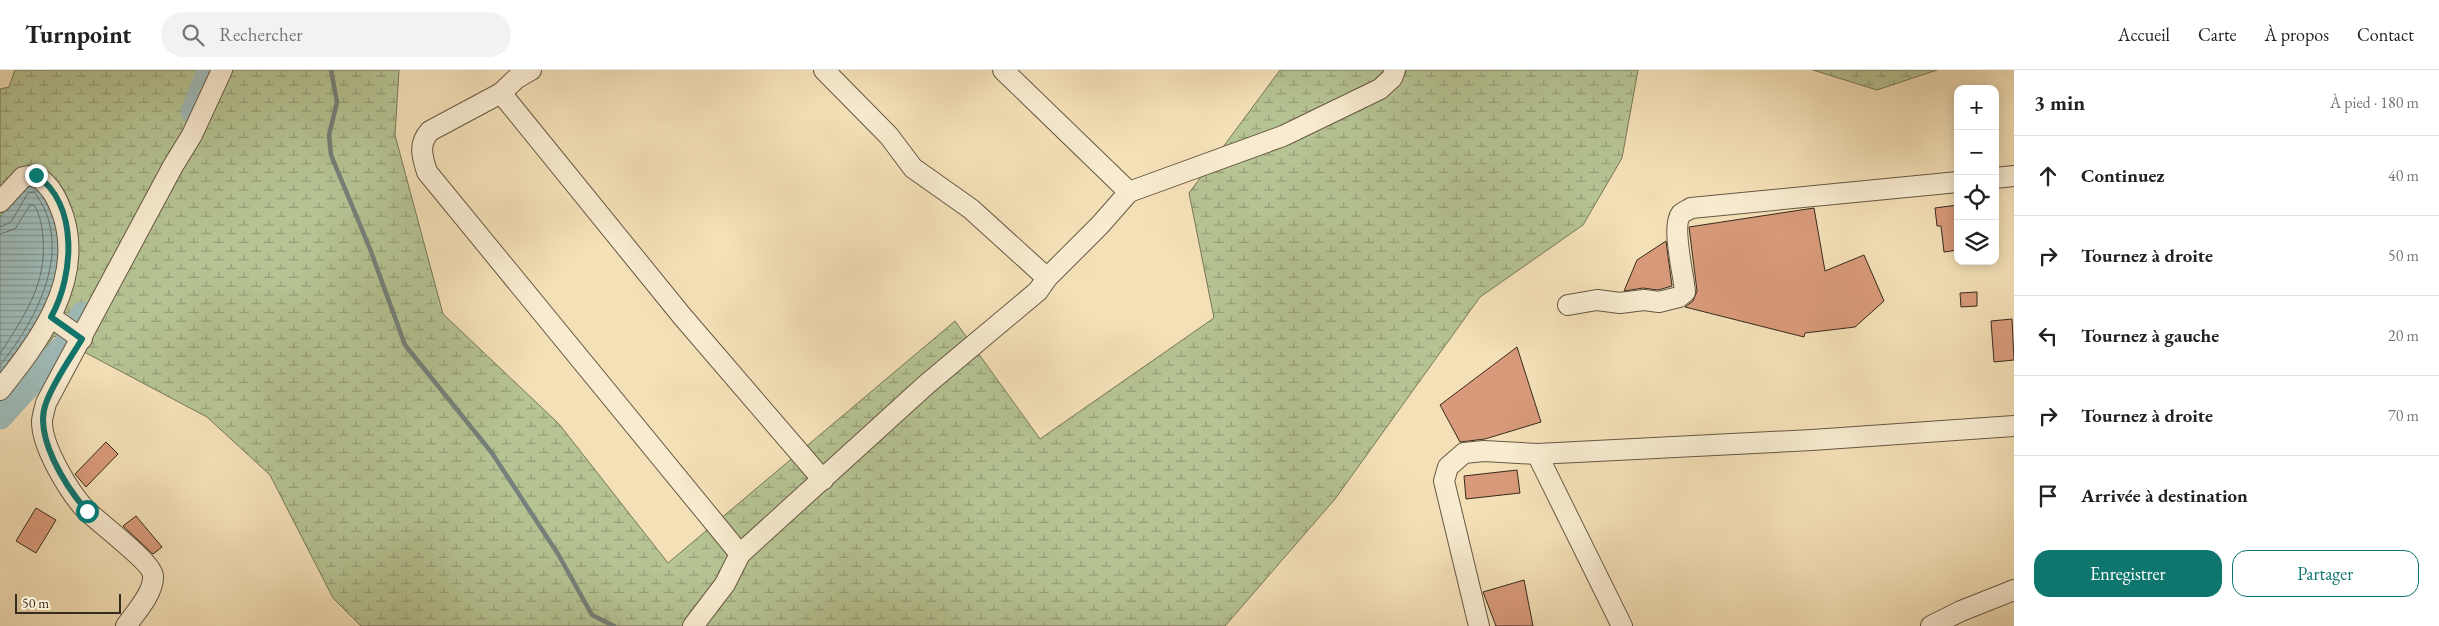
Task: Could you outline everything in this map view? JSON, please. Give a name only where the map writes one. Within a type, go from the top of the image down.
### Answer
[{"type":"street","points":[[126,626],[152,586],[154,574],[146,563],[87,511],[74,496],[55,462],[44,434],[42,421],[46,403],[82,339],[173,166],[192,135],[222,70]]},
{"type":"street","points":[[824,70],[889,136],[913,168],[971,209],[1047,278]]},
{"type":"street","points":[[1003,70],[1129,192]]},
{"type":"street","points":[[693,626],[725,584],[740,554],[824,480],[927,384],[1038,291],[1047,278],[1100,225],[1129,192],[1283,136],[1380,89],[1392,78],[1395,70]]},
{"type":"street","points":[[521,72],[501,93],[430,131],[423,139],[421,153],[427,172],[740,554]]},
{"type":"street","points":[[501,93],[682,316],[824,480]]},
{"type":"street","points":[[0,202],[23,177],[36,175],[48,183],[59,202],[67,230],[68,265],[56,309],[32,350],[0,390]]},
{"type":"street","points":[[1999,178],[2014,176]]},
{"type":"street","points":[[1568,305],[1597,300],[1620,303],[1644,300],[1660,302],[1679,297],[1686,292],[1684,270],[1678,249],[1677,224],[1681,214],[1691,208],[1954,182]]},
{"type":"street","points":[[51,317],[82,339]]},
{"type":"street","points":[[1479,626],[1444,482],[1448,467],[1464,453],[1484,451],[1537,454],[1812,440],[2014,426]]},
{"type":"street","points":[[1537,454],[1622,626]]},
{"type":"street","points":[[1931,626],[1961,611],[2014,590]]},
{"type":"green space","points":[[15,70],[399,70],[395,135],[443,314],[559,424],[668,563],[955,321],[1040,439],[1214,318],[1189,193],[1280,70],[1638,70],[1622,158],[1583,225],[1480,297],[1335,499],[1225,626],[361,626],[333,598],[270,475],[207,417],[54,336],[38,360],[7,388],[3,214],[0,218],[0,89],[9,87]]},
{"type":"green space","points":[[1813,70],[1937,70],[1877,90]]},
{"type":"water","points":[[30,180],[54,202],[64,260],[44,320],[0,383],[0,218],[21,182]]},
{"type":"building","points":[[1954,206],[1954,251],[1944,252],[1941,226],[1937,226],[1935,208]]},
{"type":"building","points":[[1814,208],[1825,271],[1864,255],[1884,301],[1855,327],[1805,333],[1804,337],[1685,307],[1693,301],[1697,291],[1689,227]]},
{"type":"building","points":[[1666,241],[1672,286],[1658,290],[1643,288],[1624,291],[1637,260]]},
{"type":"building","points":[[1977,292],[1977,306],[1961,307],[1960,293]]},
{"type":"building","points":[[2012,319],[2014,360],[1994,362],[1991,321]]},
{"type":"building","points":[[1517,347],[1541,422],[1485,439],[1460,442],[1440,405]]},
{"type":"building","points":[[106,442],[118,454],[86,487],[75,474]]},
{"type":"building","points":[[1517,470],[1520,493],[1466,499],[1464,476]]},
{"type":"building","points":[[36,508],[56,520],[36,553],[16,541]]},
{"type":"building","points":[[136,516],[162,547],[153,554],[123,526]]},
{"type":"building","points":[[1524,580],[1533,626],[1496,626],[1483,592]]},
{"type":"waterway","points":[[193,112],[210,70]]},
{"type":"waterway","points":[[331,70],[337,102],[329,135],[331,155],[370,249],[405,345],[492,453],[558,554],[592,615],[614,626]]},
{"type":"waterway","points":[[0,417],[68,342],[83,314]]},
{"type":"route","points":[[36,175],[48,183],[59,202],[67,230],[68,265],[56,309],[51,317],[82,339],[46,403],[42,421],[44,434],[55,462],[74,496],[87,511]]}]
